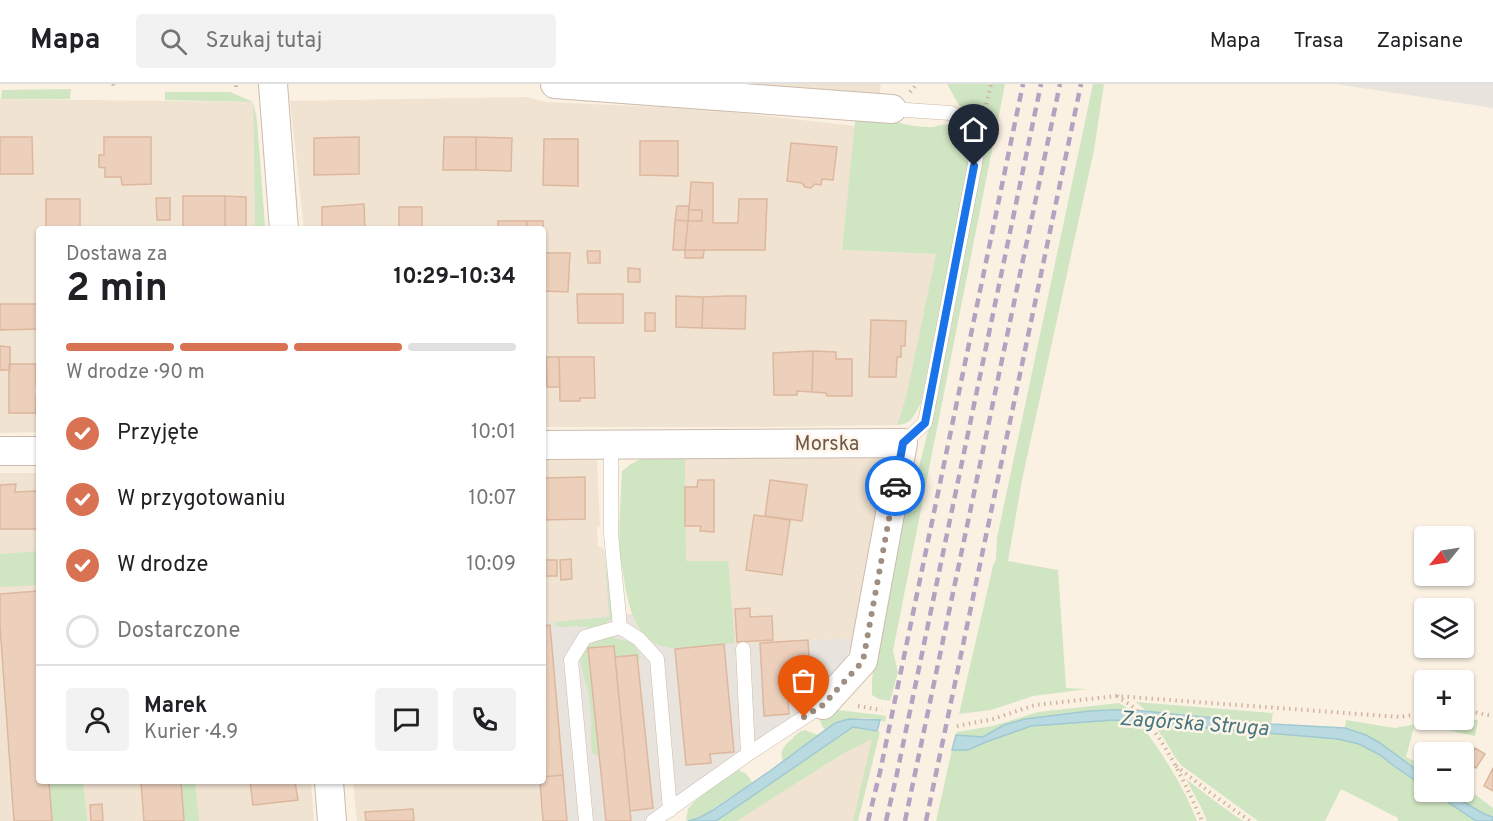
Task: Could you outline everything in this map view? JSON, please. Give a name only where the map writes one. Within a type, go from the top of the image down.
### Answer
[{"type":"street","points":[[273,84],[284,226]]},
{"type":"street","points":[[555,84],[892,109]]},
{"type":"street","points":[[823,705],[863,661],[903,443]]},
{"type":"street","name":"Morska","points":[[546,445],[903,443]]},
{"type":"street","points":[[0,451],[36,451]]},
{"type":"street","points":[[329,784],[332,821]]},
{"type":"lane","points":[[892,109],[950,114],[969,121],[979,143],[925,423],[903,443]]},
{"type":"lane","points":[[611,444],[611,534],[620,627]]},
{"type":"lane","points":[[586,821],[570,660],[585,637],[620,627],[639,639],[657,659],[670,810]]},
{"type":"lane","points":[[743,649],[748,754]]},
{"type":"lane","points":[[653,821],[823,705]]},
{"type":"path","points":[[1116,696],[1136,709],[1162,743],[1202,821]]},
{"type":"path","points":[[957,726],[993,719],[1035,705],[1116,696],[1400,717],[1414,715]]},
{"type":"path","points":[[853,705],[882,710]]},
{"type":"path","points":[[1474,712],[1493,716]]},
{"type":"path","points":[[1174,764],[1250,821]]},
{"type":"shaded area","points":[[678,84],[881,84],[878,103]]},
{"type":"shaded area","points":[[1336,84],[1493,84],[1493,108],[1474,105]]},
{"type":"shaded area","points":[[526,97],[546,102],[703,109],[855,126],[842,250],[936,254],[906,397],[897,425],[546,427],[546,226],[304,226],[290,101]]},
{"type":"shaded area","points":[[0,99],[253,102],[255,226],[36,226],[36,432],[0,433]]},
{"type":"shaded area","points":[[886,456],[856,638],[735,646],[686,561],[685,457]]},
{"type":"shaded area","points":[[546,460],[597,460],[600,526],[597,528],[598,546],[604,549],[609,617],[546,623]]},
{"type":"shaded area","points":[[0,473],[36,473],[36,784],[311,784],[314,821],[0,821]]},
{"type":"shaded area","points":[[632,614],[636,624],[675,649],[735,643],[735,646],[856,638],[816,716],[666,821],[542,821],[538,784],[546,784],[546,623]]},
{"type":"shaded area","points":[[873,738],[853,821],[737,821],[844,753]]},
{"type":"shaded area","points":[[353,784],[538,784],[542,821],[357,821]]},
{"type":"green space","points":[[947,84],[1005,84],[893,651],[898,672],[890,701],[872,695],[875,647],[909,486],[915,483],[929,427],[983,138],[964,114]]},
{"type":"green space","points":[[1093,84],[1104,84],[1094,150],[1022,480],[1008,561],[1058,570],[1066,688],[1087,689],[1033,696],[991,710],[959,714],[996,559],[997,538]]},
{"type":"green space","points":[[71,89],[70,99],[1,99],[2,90]]},
{"type":"green space","points":[[165,92],[230,92],[253,102],[165,100]]},
{"type":"green space","points":[[253,102],[257,120],[265,226],[255,226]]},
{"type":"green space","points":[[886,120],[922,127],[953,126],[967,135],[971,146],[921,403],[910,421],[897,425],[906,397],[936,254],[842,250],[855,121]]},
{"type":"green space","points":[[644,457],[685,457],[686,561],[728,561],[735,643],[690,648],[666,647],[648,638],[636,624],[629,605],[619,544],[622,471]]},
{"type":"green space","points":[[604,549],[613,618],[596,626],[556,626],[554,622],[609,617]]},
{"type":"green space","points":[[36,551],[36,585],[0,587],[0,554]]},
{"type":"green space","points":[[611,637],[624,641],[630,639],[641,657],[638,660],[637,655],[615,657],[613,646],[588,649],[599,755],[595,755],[591,746],[588,691],[580,662],[585,647]]},
{"type":"green space","points":[[1136,702],[1273,713],[1271,724],[1147,712]]},
{"type":"green space","points":[[1119,703],[1131,710],[1090,711],[1025,719],[1004,725],[983,737],[956,735],[957,732],[993,726],[1038,712]]},
{"type":"green space","points":[[837,710],[886,716],[885,722],[870,718],[854,719],[825,730],[820,721],[824,715]]},
{"type":"green space","points":[[1114,720],[1139,722],[1171,770],[1197,821],[936,821],[952,750],[968,750],[1031,726]]},
{"type":"green space","points":[[1346,720],[1395,728],[1414,724],[1406,757],[1414,761],[1414,767],[1387,748],[1345,728]]},
{"type":"green space","points":[[1474,720],[1478,720],[1475,736],[1446,730],[1474,730]]},
{"type":"green space","points":[[1152,723],[1338,739],[1359,744],[1380,755],[1414,780],[1414,802],[1448,802],[1476,821],[1398,821],[1398,818],[1341,789],[1325,821],[1258,821],[1181,765]]},
{"type":"green space","points":[[853,727],[880,732],[858,821],[853,821],[872,739],[844,753],[737,821],[716,821]]},
{"type":"green space","points":[[805,730],[818,735],[783,761],[782,751],[785,746],[797,733]]},
{"type":"green space","points":[[738,770],[747,775],[752,783],[699,818],[686,821],[688,809],[693,803]]},
{"type":"green space","points":[[1186,779],[1220,805],[1243,821],[1207,821]]},
{"type":"green space","points":[[49,784],[83,784],[87,821],[52,821]]},
{"type":"green space","points":[[181,784],[195,784],[199,821],[184,821]]},
{"type":"green space","points":[[1474,794],[1493,808],[1493,817],[1464,802],[1474,802]]},
{"type":"water","name":"Zagórska Struga","points":[[1134,710],[1271,724],[1345,728],[1366,735],[1380,743],[1414,768],[1414,780],[1380,755],[1359,744],[1338,739],[1114,720],[1031,726],[968,750],[952,750],[956,735],[983,737],[1004,725],[1025,719],[1090,711]]},
{"type":"water","points":[[849,719],[880,720],[877,731],[853,727],[716,821],[688,821],[713,810],[835,723]]},
{"type":"water","points":[[1448,802],[1464,802],[1493,817],[1493,821],[1476,821]]},
{"type":"building","points":[[0,137],[32,137],[33,174],[0,174]]},
{"type":"building","points":[[104,137],[151,137],[151,184],[122,185],[121,177],[105,177],[105,168],[99,167],[99,155],[104,155]]},
{"type":"building","points":[[359,137],[359,174],[314,175],[314,138]]},
{"type":"building","points":[[444,137],[476,137],[476,170],[443,170]]},
{"type":"building","points":[[476,137],[512,138],[511,171],[476,170]]},
{"type":"building","points":[[544,139],[578,139],[578,186],[543,185]]},
{"type":"building","points":[[640,141],[678,141],[678,176],[640,175]]},
{"type":"building","points":[[791,143],[837,147],[833,180],[822,179],[821,185],[815,184],[811,188],[805,187],[802,183],[787,181]]},
{"type":"building","points":[[691,182],[713,183],[713,223],[738,223],[739,199],[767,199],[765,250],[685,250],[688,221],[702,221],[702,210],[689,210]]},
{"type":"building","points":[[183,196],[225,196],[225,226],[183,226]]},
{"type":"building","points":[[225,196],[246,197],[246,226],[225,226]]},
{"type":"building","points":[[156,198],[170,198],[170,220],[157,220]]},
{"type":"building","points":[[46,199],[80,199],[80,226],[46,226]]},
{"type":"building","points":[[364,204],[365,226],[322,226],[322,207]]},
{"type":"building","points":[[677,206],[689,206],[688,221],[675,220]]},
{"type":"building","points":[[399,207],[422,207],[422,226],[399,226]]},
{"type":"building","points":[[689,210],[702,210],[702,221],[688,221]]},
{"type":"building","points":[[675,220],[688,221],[685,250],[673,250]]},
{"type":"building","points":[[498,221],[527,221],[527,226],[498,226]]},
{"type":"building","points":[[527,221],[543,221],[543,226],[527,226]]},
{"type":"building","points":[[685,250],[704,250],[703,258],[685,258]]},
{"type":"building","points":[[587,251],[600,251],[600,263],[588,263]]},
{"type":"building","points":[[546,253],[570,253],[568,292],[546,291]]},
{"type":"building","points":[[628,268],[640,269],[640,282],[628,282]]},
{"type":"building","points":[[577,294],[623,294],[623,323],[578,323]]},
{"type":"building","points":[[676,296],[703,297],[702,328],[676,327]]},
{"type":"building","points":[[746,296],[745,329],[702,328],[703,297]]},
{"type":"building","points":[[0,304],[36,304],[36,329],[0,330]]},
{"type":"building","points":[[645,313],[655,313],[655,331],[645,331]]},
{"type":"building","points":[[871,320],[906,321],[905,346],[901,346],[901,357],[897,357],[896,377],[869,377]]},
{"type":"building","points":[[0,346],[10,347],[10,370],[0,370]]},
{"type":"building","points":[[813,351],[812,392],[797,391],[797,395],[774,395],[773,353]]},
{"type":"building","points":[[813,351],[836,352],[836,359],[852,359],[852,396],[827,396],[826,393],[812,392]]},
{"type":"building","points":[[546,357],[559,357],[560,387],[547,387]]},
{"type":"building","points":[[559,357],[594,357],[595,398],[560,401]]},
{"type":"building","points":[[9,364],[36,364],[36,413],[9,413]]},
{"type":"building","points":[[585,477],[585,519],[546,520],[546,478]]},
{"type":"building","points":[[698,480],[714,480],[714,532],[700,531],[701,526],[685,526],[685,487],[697,487]]},
{"type":"building","points":[[770,480],[807,485],[802,521],[765,516]]},
{"type":"building","points":[[16,484],[15,492],[36,491],[36,529],[0,529],[0,485]]},
{"type":"building","points":[[754,515],[790,520],[782,575],[746,570]]},
{"type":"building","points":[[571,559],[572,579],[561,580],[560,560]]},
{"type":"building","points":[[546,560],[557,560],[557,576],[546,576]]},
{"type":"building","points":[[36,591],[36,784],[49,784],[52,821],[14,821],[0,626],[0,594]]},
{"type":"building","points":[[750,608],[750,617],[772,616],[773,640],[737,642],[735,609]]},
{"type":"building","points":[[550,625],[563,775],[546,777],[546,626]]},
{"type":"building","points":[[808,640],[811,699],[788,700],[789,714],[764,716],[760,643]]},
{"type":"building","points":[[724,644],[734,752],[710,754],[711,763],[686,765],[675,649]]},
{"type":"building","points":[[614,646],[631,821],[606,821],[588,648]]},
{"type":"building","points":[[637,655],[653,808],[630,811],[615,657]]},
{"type":"building","points":[[1475,748],[1485,754],[1476,768],[1474,767]]},
{"type":"building","points":[[1493,768],[1493,791],[1484,786]]},
{"type":"building","points":[[563,775],[567,821],[543,821],[540,784],[546,784],[546,777]]},
{"type":"building","points":[[141,784],[181,784],[184,821],[144,821]]},
{"type":"building","points":[[250,784],[295,784],[298,800],[253,805]]},
{"type":"building","points":[[102,804],[103,821],[91,821],[90,805]]},
{"type":"building","points":[[413,809],[414,821],[366,821],[365,812]]},
{"type":"railway","points":[[868,821],[1023,84]]},
{"type":"railway","points":[[886,821],[1041,84]]},
{"type":"railway","points":[[905,821],[1060,84]]},
{"type":"railway","points":[[926,821],[1081,84]]},
{"type":"way so far","points":[[804,717],[823,705],[863,661],[895,486]]},
{"type":"route","points":[[895,486],[903,443],[925,423],[974,166]]}]
